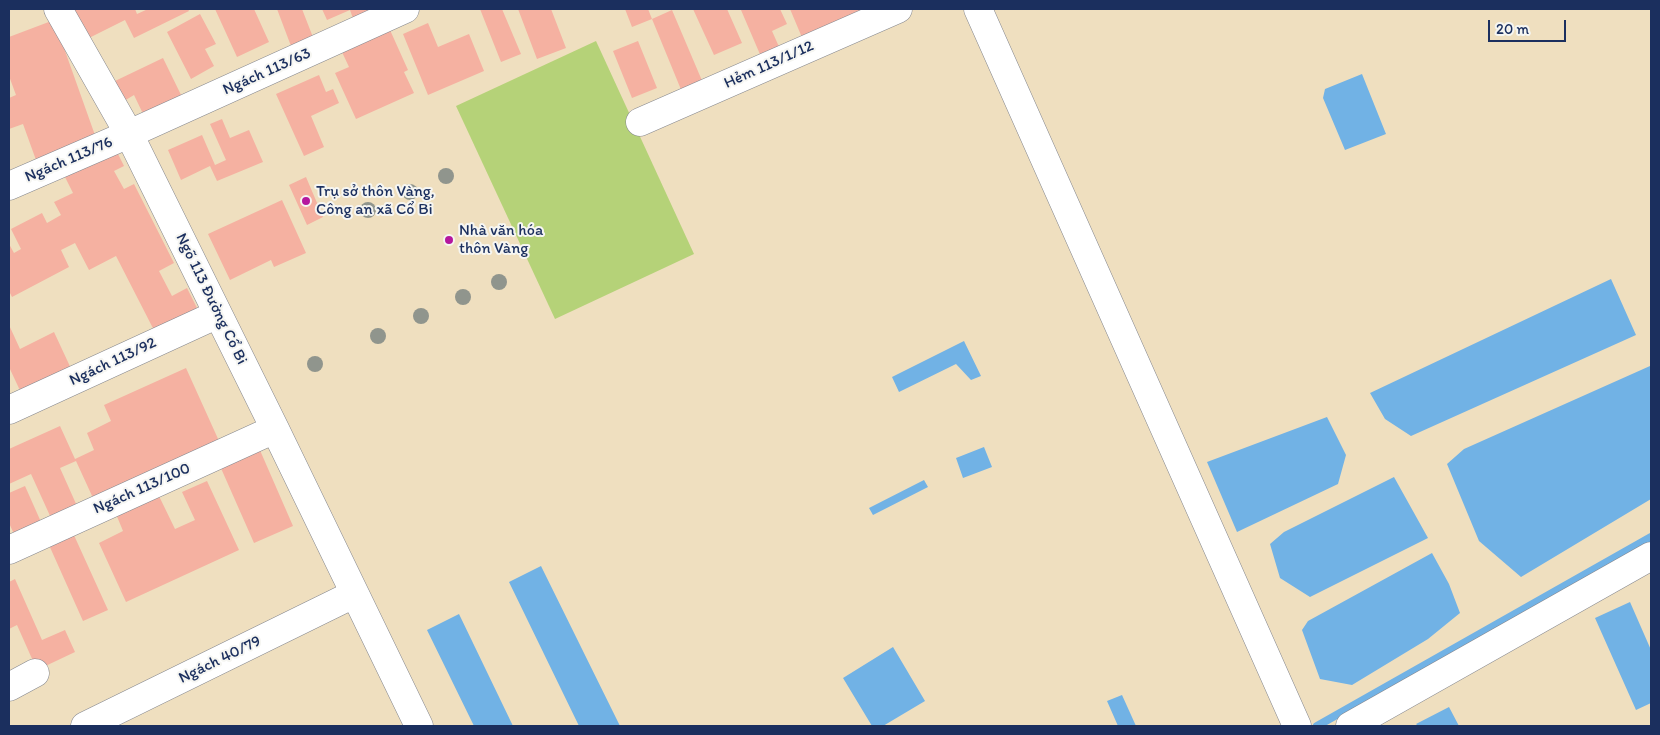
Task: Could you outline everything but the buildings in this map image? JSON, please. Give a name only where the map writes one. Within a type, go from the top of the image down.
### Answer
[{"type":"street","name":"Ngõ 113 Đường Cổ Bi","points":[[58,9],[129,134],[419,726]]},
{"type":"street","name":"Ngách 113/63","points":[[129,134],[405,9]]},
{"type":"street","name":"Hẻm 113/1/12","points":[[640,122],[898,9]]},
{"type":"street","points":[[978,9],[1296,724]]},
{"type":"street","name":"Ngách 113/76","points":[[9,186],[129,134]]},
{"type":"street","name":"Ngách 113/92","points":[[9,410],[218,314]]},
{"type":"street","name":"Ngách 113/100","points":[[9,550],[275,429]]},
{"type":"street","points":[[1350,726],[1651,556]]},
{"type":"street","name":"Ngách 40/79","points":[[86,726],[354,594]]},
{"type":"street","points":[[9,687],[35,673]]},
{"type":"green space","points":[[596,41],[694,254],[555,319],[456,106]]},
{"type":"water","points":[[1362,74],[1386,134],[1345,150],[1323,98],[1325,89]]},
{"type":"water","points":[[1611,279],[1636,335],[1411,436],[1385,419],[1370,393]]},
{"type":"water","points":[[964,341],[981,376],[971,380],[956,364],[899,392],[892,377]]},
{"type":"water","points":[[1650,366],[1651,499],[1521,577],[1479,541],[1447,464],[1464,449]]},
{"type":"water","points":[[1327,417],[1346,455],[1338,484],[1237,532],[1207,462]]},
{"type":"water","points":[[984,447],[992,467],[963,478],[956,458]]},
{"type":"water","points":[[1394,477],[1428,538],[1310,597],[1280,578],[1270,544],[1284,532]]},
{"type":"water","points":[[924,480],[928,487],[873,515],[869,508]]},
{"type":"water","points":[[1432,553],[1449,584],[1460,613],[1428,639],[1352,685],[1320,679],[1302,630],[1308,621]]},
{"type":"water","points":[[541,566],[620,726],[579,726],[509,582]]},
{"type":"water","points":[[1630,602],[1651,650],[1651,703],[1636,710],[1595,618]]},
{"type":"water","points":[[459,614],[513,726],[474,726],[427,630]]},
{"type":"water","points":[[893,647],[925,701],[883,726],[872,726],[843,678]]},
{"type":"water","points":[[1122,695],[1136,726],[1118,726],[1107,701]]},
{"type":"water","points":[[1449,707],[1459,726],[1418,726],[1416,724]]},
{"type":"waterway","points":[[1317,726],[1651,537]]},
{"type":"place","name":"Trụ sở thôn Vàng, Công an xã Cổ Bi","points":[[306,201]]},
{"type":"place","name":"Nhà văn hóa thôn Vàng","points":[[449,240]]}]
